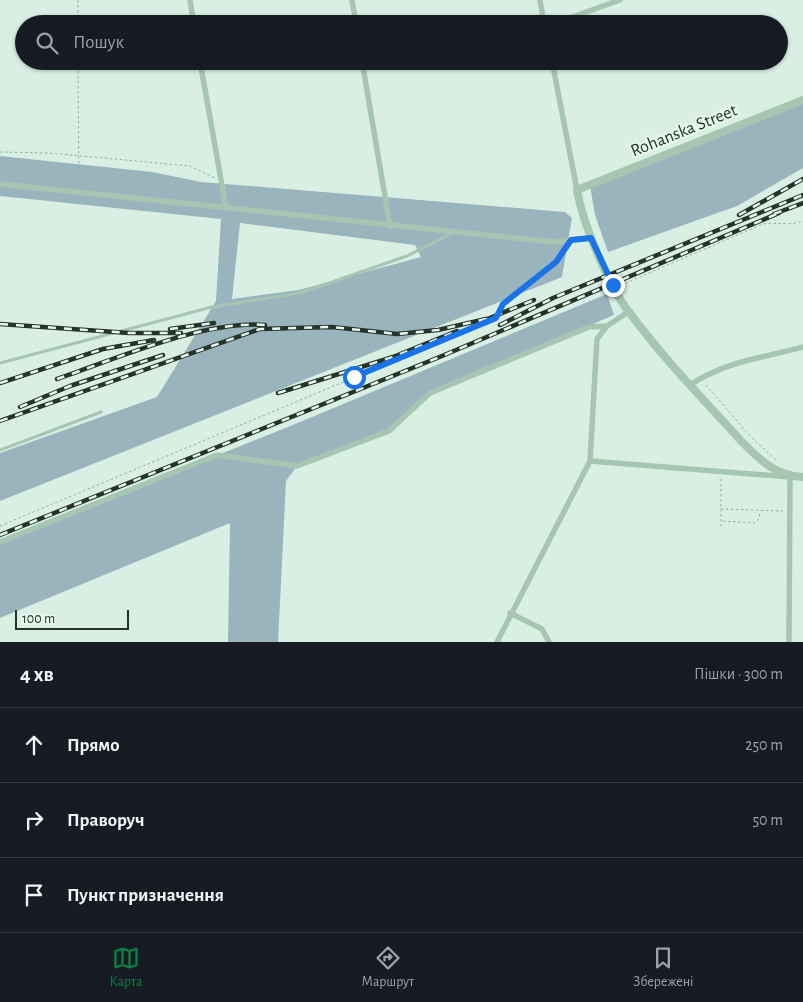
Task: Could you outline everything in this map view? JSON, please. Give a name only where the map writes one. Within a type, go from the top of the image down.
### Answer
[{"type":"street","points":[[190,0],[192,15]]},
{"type":"street","points":[[352,0],[354,15]]},
{"type":"street","points":[[540,0],[542,15]]},
{"type":"street","points":[[578,15],[620,0]]},
{"type":"street","points":[[202,70],[226,208]]},
{"type":"street","points":[[364,70],[390,226]]},
{"type":"street","points":[[554,70],[581,212],[591,238],[628,312],[742,442],[761,461],[790,477]]},
{"type":"street","name":"Rohanska Street","points":[[577,190],[803,100]]},
{"type":"street","points":[[0,184],[453,233],[554,242],[591,238]]},
{"type":"street","points":[[497,642],[510,613],[590,461],[597,340],[607,326],[628,312]]},
{"type":"street","points":[[0,542],[217,455],[297,466],[389,431],[430,393],[589,327],[607,326]]},
{"type":"street","points":[[691,384],[714,370],[735,362],[803,348]]},
{"type":"street","points":[[590,461],[803,477]]},
{"type":"street","points":[[789,642],[790,477]]},
{"type":"street","points":[[510,613],[542,629],[549,642]]},
{"type":"lane","points":[[0,363],[212,307],[300,293],[407,256],[453,233]]},
{"type":"lane","points":[[0,450],[102,412]]},
{"type":"path","points":[[78,0],[78,15]]},
{"type":"path","points":[[78,70],[79,192]]},
{"type":"path","points":[[0,152],[79,156],[190,166],[211,178],[220,178]]},
{"type":"path","points":[[620,296],[623,295],[621,283],[763,224],[778,222],[794,225],[803,222]]},
{"type":"path","points":[[0,526],[496,318],[503,304],[556,262],[571,240]]},
{"type":"path","points":[[700,379],[768,455],[781,464]]},
{"type":"path","points":[[720,471],[721,526]]},
{"type":"path","points":[[721,508],[789,512]]},
{"type":"path","points":[[721,521],[754,523],[759,520],[760,510]]},
{"type":"shaded area","points":[[803,100],[803,168],[737,206],[608,252],[595,215],[590,185]]},
{"type":"shaded area","points":[[0,156],[152,172],[201,182],[565,212],[572,218],[562,277],[0,501],[0,453],[157,397],[216,301],[221,219],[0,196]],"holes":[[[240,223],[415,245],[421,257],[299,290],[232,299]]]},
{"type":"shaded area","points":[[607,294],[614,315],[430,393],[389,431],[297,466],[286,481],[278,642],[228,642],[230,523],[0,618],[0,542],[288,427]]},
{"type":"railway","points":[[739,215],[803,179]]},
{"type":"railway","points":[[500,325],[553,298],[803,195]]},
{"type":"railway","points":[[774,214],[803,203]]},
{"type":"railway","points":[[0,535],[442,356],[779,213]]},
{"type":"railway","points":[[480,322],[534,300]]},
{"type":"railway","points":[[0,421],[260,329],[332,327],[397,334],[438,330],[486,319]]},
{"type":"railway","points":[[170,329],[214,323]]},
{"type":"railway","points":[[0,324],[129,333],[181,333]]},
{"type":"railway","points":[[57,379],[188,335],[241,325],[265,325]]},
{"type":"railway","points":[[278,393],[393,357],[457,331]]},
{"type":"railway","points":[[0,383],[103,349],[154,340]]},
{"type":"railway","points":[[20,407],[70,386],[163,355]]},
{"type":"route","points":[[354,377],[496,318],[503,304],[556,262],[571,240],[591,238],[613,285]]}]
